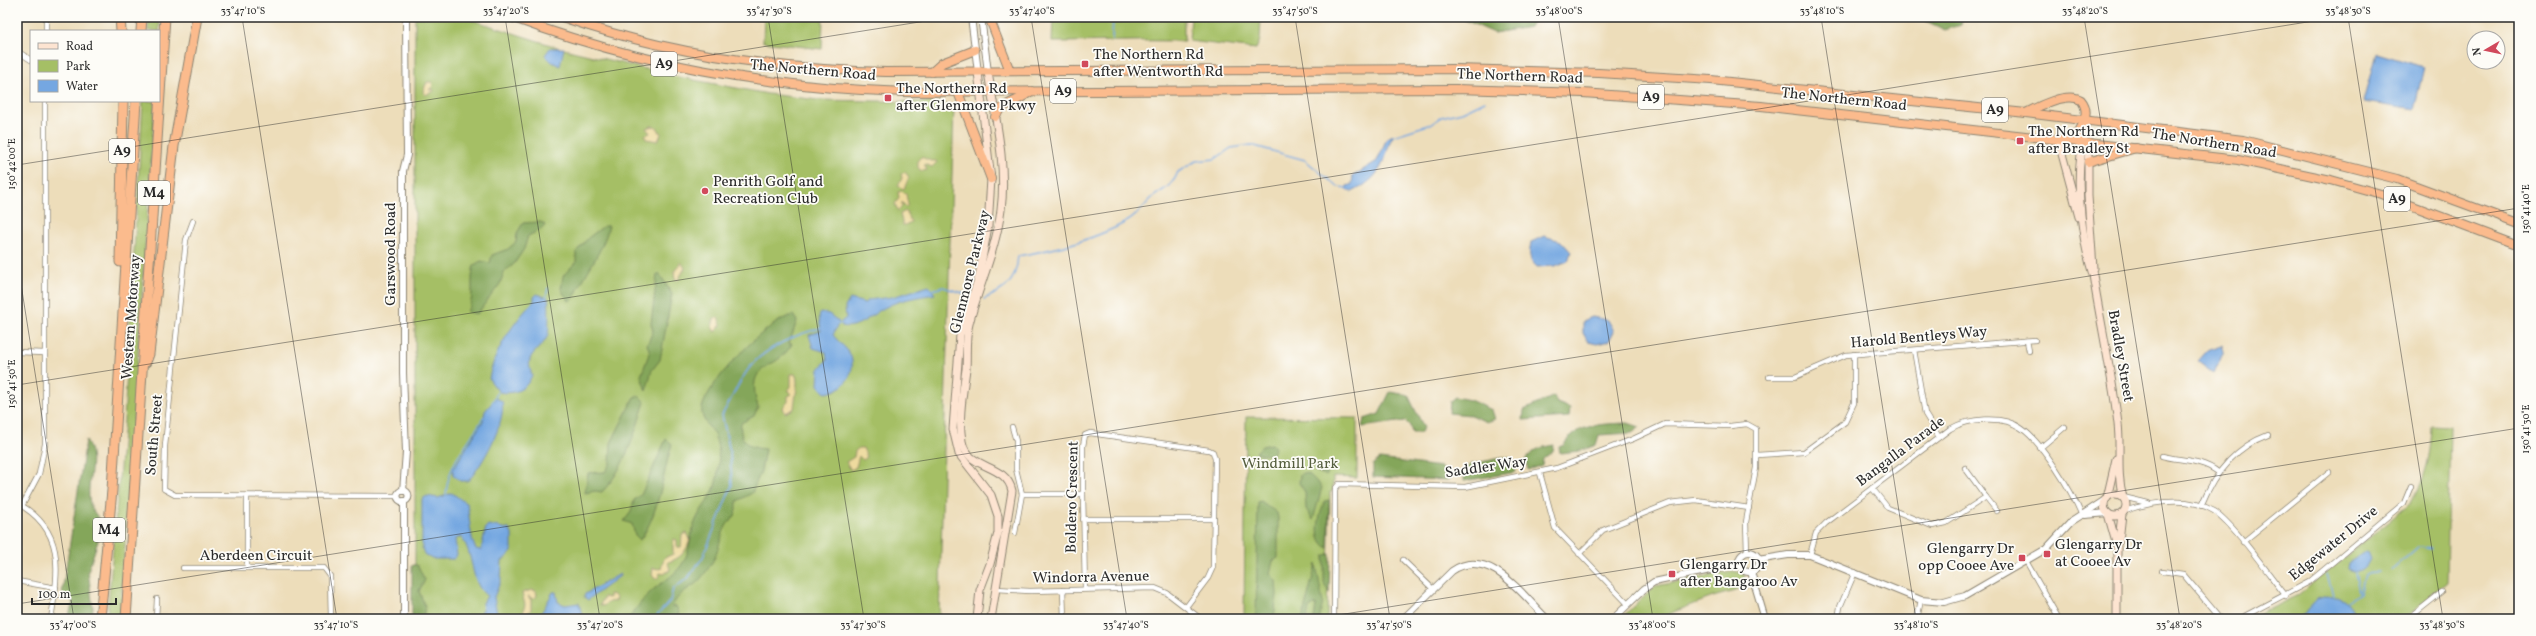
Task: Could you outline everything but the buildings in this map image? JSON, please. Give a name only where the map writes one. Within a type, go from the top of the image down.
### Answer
[{"type":"highway","points":[[120,17],[121,30]]},
{"type":"highway","points":[[141,30],[142,17]]},
{"type":"highway","name":"Western Motorway","points":[[160,81],[164,17]]},
{"type":"highway","name":"M4","points":[[142,368],[150,354],[174,146],[197,17]]},
{"type":"highway","name":"The Northern Road","points":[[512,17],[599,47],[709,73],[821,88],[906,92],[1449,89],[1575,93],[1761,106],[2140,147],[2238,160],[2331,180],[2407,202],[2519,246]]},
{"type":"highway","name":"The Northern Road","points":[[562,17],[639,40],[720,57],[827,70],[988,72],[1399,68],[1598,73],[1719,81],[2026,113],[2215,135],[2298,152],[2397,179],[2519,224]]},
{"type":"highway","points":[[989,17],[1010,71]]},
{"type":"highway","points":[[932,72],[942,64],[975,50]]},
{"type":"highway","points":[[995,117],[1000,108],[1024,98],[1031,91]]},
{"type":"highway","points":[[958,92],[991,179]]},
{"type":"highway","points":[[2026,113],[2040,106],[2075,97],[2081,100],[2084,105],[2085,120],[2074,140]]},
{"type":"highway","name":"A9","points":[[123,102],[120,269],[125,283]]},
{"type":"highway","name":"Western Motorway","points":[[100,619],[112,490],[136,102]]},
{"type":"highway","name":"Western Motorway","points":[[126,619],[159,102]]},
{"type":"highway","points":[[2088,162],[2140,147]]},
{"type":"main road","name":"Glenmore Parkway","points":[[978,72],[991,179],[987,234],[978,288]]},
{"type":"main road","name":"Glenmore Parkway","points":[[977,619],[980,590],[994,550],[998,522],[995,505],[988,491],[962,459],[955,444],[953,429],[958,346],[978,288],[994,248],[1002,202],[1001,165],[988,72]]},
{"type":"main road","name":"Bradley Street","points":[[2085,120],[2081,162],[2083,231],[2086,252],[2093,275]]},
{"type":"main road","points":[[2058,139],[2083,231]]},
{"type":"main road","name":"Bradley Street","points":[[2084,141],[2088,162],[2093,275],[2120,442],[2118,481],[2123,497]]},
{"type":"main road","name":"Glenmore Parkway","points":[[972,305],[967,332],[966,368],[960,414],[961,439],[969,458],[999,472],[1011,485],[1012,498],[991,619]]},
{"type":"main road","name":"Bradley Street","points":[[2106,499],[2120,442]]},
{"type":"main road","points":[[2117,619],[2118,553],[2123,513],[2126,504],[2123,497],[2116,494],[2106,499],[2104,507],[2115,533],[2118,553]]},
{"type":"main road","points":[[2108,514],[2114,516],[2123,513]]},
{"type":"main road","points":[[994,550],[1002,552]]},
{"type":"street","points":[[46,17],[46,30]]},
{"type":"street","name":"Garswood Road","points":[[404,501],[408,496],[403,491],[406,452],[403,373],[403,171],[407,155],[406,17]]},
{"type":"street","points":[[970,17],[978,72]]},
{"type":"street","points":[[981,17],[988,72]]},
{"type":"street","points":[[17,51],[30,59]]},
{"type":"street","points":[[22,506],[36,481],[44,456],[45,102]]},
{"type":"street","name":"South Street","points":[[193,221],[186,240],[163,485],[166,491],[172,495],[398,496]]},
{"type":"street","name":"Harold Bentleys Way","points":[[1769,377],[1795,377],[1836,358],[1854,354],[2035,340]]},
{"type":"street","points":[[2027,341],[2029,351]]},
{"type":"street","points":[[1914,350],[1925,414],[1939,437]]},
{"type":"street","points":[[17,352],[45,353]]},
{"type":"street","points":[[1747,552],[1746,525],[1755,481],[1757,455],[1804,452],[1844,422],[1854,403],[1854,354]]},
{"type":"street","name":"Bangalla Parade","points":[[1810,555],[1819,529],[1939,437],[1953,427],[1966,422],[2001,421],[2021,428],[2040,448],[2073,493],[2083,515]]},
{"type":"street","name":"Saddler Way","points":[[1334,619],[1335,489],[1338,484],[1343,482],[1461,487],[1540,473],[1633,439],[1665,424],[1750,424],[1756,429],[1757,455]]},
{"type":"street","points":[[1012,427],[1016,441],[1016,469],[1022,494],[1015,533]]},
{"type":"street","points":[[2040,448],[2065,427]]},
{"type":"street","name":"Boldero Crescent","points":[[1085,589],[1083,446],[1086,434],[1209,450],[1213,452],[1215,459],[1211,572],[1186,607]]},
{"type":"street","points":[[2201,506],[2218,472],[2252,442],[2268,435]]},
{"type":"street","points":[[2162,456],[2198,462],[2218,472]]},
{"type":"street","points":[[1965,468],[1997,511]]},
{"type":"street","points":[[2243,542],[2329,472]]},
{"type":"street","points":[[1540,473],[1555,528],[1628,604]]},
{"type":"street","name":"Edgewater Drive","points":[[2239,619],[2286,596],[2308,582],[2404,503],[2408,498],[2411,486]]},
{"type":"street","points":[[1872,488],[1888,508],[1934,526],[1946,523],[1986,497]]},
{"type":"street","points":[[403,491],[398,496],[399,500],[404,501],[404,619]]},
{"type":"street","points":[[1022,494],[1083,494]]},
{"type":"street","points":[[247,496],[247,568]]},
{"type":"street","points":[[2123,497],[2148,503],[2186,502],[2214,511],[2243,542],[2286,596]]},
{"type":"street","points":[[1758,560],[1788,555],[1810,555],[1855,572],[1920,600],[1935,602],[1955,600],[2051,546],[2067,526],[2106,499]]},
{"type":"street","points":[[1579,554],[1603,530],[1670,504],[1696,500],[1749,508]]},
{"type":"street","points":[[2123,513],[2148,503]]},
{"type":"street","points":[[17,504],[22,506],[41,523],[52,540],[58,563],[51,619]]},
{"type":"street","points":[[2083,515],[2108,514]]},
{"type":"street","points":[[1083,519],[1214,519]]},
{"type":"street","points":[[1747,552],[1753,553],[1758,560],[1757,567],[1752,572],[1743,571],[1739,564],[1741,556],[1747,552]]},
{"type":"street","points":[[1404,560],[1433,589]]},
{"type":"street","points":[[2026,561],[2059,619]]},
{"type":"street","points":[[1403,619],[1457,567],[1472,564],[1484,565],[1501,573],[1547,619]]},
{"type":"street","points":[[1613,619],[1654,582],[1739,564]]},
{"type":"street","name":"Aberdeen Circuit","points":[[183,568],[322,568],[330,570],[330,619]]},
{"type":"street","points":[[2162,571],[2183,574],[2220,619]]},
{"type":"street","points":[[1752,572],[1765,619]]},
{"type":"street","points":[[1838,619],[1840,607],[1855,572]]},
{"type":"street","points":[[17,581],[56,588]]},
{"type":"street","name":"Windorra Avenue","points":[[996,589],[1063,590],[1155,588],[1164,591],[1201,619]]},
{"type":"street","points":[[1063,590],[1064,619]]},
{"type":"street","points":[[2408,619],[2442,592]]},
{"type":"street","points":[[156,619],[157,600]]},
{"type":"street","points":[[1917,619],[1920,600]]},
{"type":"green space","points":[[149,17],[160,17],[159,30],[148,30]]},
{"type":"green space","points":[[415,17],[463,17],[560,48],[678,77],[768,94],[818,100],[937,102],[954,106],[939,619],[415,619]]},
{"type":"green space","points":[[764,17],[823,17],[822,49],[763,42]]},
{"type":"green space","points":[[1053,17],[1184,17],[1184,41],[1052,42]]},
{"type":"green space","points":[[1191,17],[1261,17],[1260,40],[1256,49],[1189,41]]},
{"type":"green space","points":[[1458,17],[1536,17],[1530,27],[1494,33]]},
{"type":"green space","points":[[1926,17],[1963,17],[1961,25],[1945,30],[1926,21]]},
{"type":"green space","points":[[143,102],[155,102],[120,619],[107,619],[124,421]]},
{"type":"green space","points":[[541,222],[545,225],[542,229],[528,236],[524,249],[514,264],[504,272],[500,284],[477,314],[467,312],[470,306],[472,294],[474,265],[481,261],[490,263],[492,255],[508,249],[516,242],[517,233],[523,223]]},
{"type":"green space","points":[[604,226],[609,226],[598,254],[574,298],[569,301],[561,290],[563,276],[576,262],[576,252],[588,238]]},
{"type":"green space","points":[[659,273],[672,294],[660,360],[652,370],[646,391],[641,376],[650,351],[647,345],[653,331],[651,324],[657,275]]},
{"type":"green space","points":[[793,315],[797,321],[789,344],[792,344],[778,360],[763,369],[758,374],[755,381],[755,392],[758,407],[754,416],[741,423],[743,439],[749,445],[765,449],[761,471],[752,493],[737,501],[735,516],[730,520],[724,530],[714,559],[706,572],[698,582],[679,596],[675,602],[672,607],[676,606],[679,613],[676,618],[628,619],[640,603],[654,589],[681,566],[688,551],[696,520],[715,486],[718,474],[718,446],[714,435],[702,416],[702,408],[707,397],[715,383],[727,368],[754,340],[782,319]]},
{"type":"green space","points":[[1390,392],[1408,395],[1424,428],[1420,433],[1412,433],[1410,426],[1405,421],[1362,427],[1364,419],[1379,414]]},
{"type":"green space","points":[[639,396],[645,402],[628,450],[617,472],[602,492],[595,491],[585,493],[588,473],[605,472],[610,464],[611,443],[634,397]]},
{"type":"green space","points":[[1554,396],[1557,403],[1570,408],[1569,417],[1523,420],[1524,410]]},
{"type":"green space","points":[[1455,397],[1470,400],[1492,410],[1495,419],[1487,422],[1470,415],[1449,413],[1450,401]]},
{"type":"green space","name":"Windmill Park","points":[[1246,417],[1357,418],[1357,478],[1333,477],[1333,491],[1330,492],[1327,619],[1244,619]]},
{"type":"green space","points":[[1628,423],[1640,427],[1632,433],[1599,435],[1596,445],[1580,451],[1560,453],[1559,447],[1564,445],[1576,432],[1592,426]]},
{"type":"green space","points":[[2432,425],[2450,426],[2447,583],[2403,619],[2247,619],[2299,594],[2411,503],[2427,466]]},
{"type":"green space","points":[[666,439],[672,444],[660,494],[652,518],[640,540],[635,535],[632,524],[624,521],[631,512],[634,500],[641,495]]},
{"type":"green space","points":[[86,440],[92,460],[89,491],[90,501],[93,511],[101,520],[98,541],[88,571],[93,608],[91,619],[68,619],[73,602],[62,593]]},
{"type":"green space","points":[[1272,444],[1275,448],[1273,454],[1263,455],[1256,452],[1262,446]]},
{"type":"green space","points":[[1554,445],[1553,451],[1543,459],[1542,465],[1528,470],[1526,460],[1531,453],[1541,448]]},
{"type":"green space","points":[[1501,458],[1512,458],[1516,472],[1464,481],[1465,469],[1471,464]]},
{"type":"green space","points":[[1380,459],[1441,467],[1452,474],[1449,480],[1373,477],[1373,464]]},
{"type":"green space","points":[[1317,465],[1327,467],[1326,476],[1314,470]]},
{"type":"green space","points":[[1303,473],[1309,474],[1322,487],[1313,520],[1306,509],[1305,492],[1299,483],[1300,475]]},
{"type":"green space","points":[[1329,500],[1328,548],[1320,539],[1318,526],[1325,501]]},
{"type":"green space","points":[[1261,501],[1277,513],[1278,518],[1278,558],[1273,561],[1270,573],[1276,581],[1277,595],[1274,617],[1270,619],[1256,619],[1258,502]]},
{"type":"green space","points":[[1330,554],[1329,593],[1324,583],[1324,558],[1325,555]]},
{"type":"green space","points":[[1316,564],[1323,603],[1319,619],[1314,619],[1316,604],[1309,608],[1307,619],[1302,619]]},
{"type":"green space","points":[[412,565],[417,565],[425,580],[419,591],[425,606],[423,619],[412,619]]},
{"type":"green space","points":[[1732,571],[1743,573],[1749,587],[1713,597],[1668,614],[1663,619],[1620,619],[1656,586]]},
{"type":"sand","points":[[427,82],[432,82],[433,86],[429,90],[433,89],[434,91],[425,95],[423,91]]},
{"type":"sand","points":[[652,126],[657,127],[661,134],[658,141],[646,139],[645,135],[650,133],[646,128]]},
{"type":"sand","points":[[921,157],[937,162],[932,167],[924,164],[927,170],[922,171],[918,168],[918,160]]},
{"type":"sand","points":[[905,172],[909,177],[904,189],[898,186],[902,178],[901,174]]},
{"type":"sand","points":[[902,191],[906,194],[908,205],[906,207],[902,202],[902,207],[898,211],[895,204],[899,198],[898,192]]},
{"type":"sand","points":[[906,211],[911,222],[903,225],[900,214]]},
{"type":"sand","points":[[681,262],[685,268],[678,280],[675,279],[674,272]]},
{"type":"sand","points":[[718,317],[721,325],[715,332],[712,327],[714,319]]},
{"type":"sand","points":[[791,374],[795,374],[797,381],[794,409],[785,413],[783,407],[788,402],[788,396],[792,394],[788,390],[791,384]]},
{"type":"sand","points":[[859,448],[863,448],[867,457],[863,460],[859,456],[856,467],[851,470],[846,462],[854,457],[855,451]]},
{"type":"sand","points":[[687,533],[690,539],[685,551],[676,559],[668,562],[670,570],[664,574],[660,573],[659,577],[655,579],[652,575],[653,568],[661,569],[664,558],[673,554],[673,539],[677,540],[677,547],[681,547],[682,535]]},
{"type":"sand","points":[[532,590],[536,591],[537,596],[533,599],[528,596],[531,600],[531,610],[526,614],[523,611],[525,605],[522,593]]},
{"type":"sand","points":[[609,594],[614,595],[617,599],[603,606],[600,605],[604,597],[609,598]]},
{"type":"water","points":[[550,48],[564,48],[560,66],[552,62],[545,55]]},
{"type":"water","points":[[2377,53],[2424,67],[2414,110],[2364,102]]},
{"type":"water","points":[[1393,135],[1389,143],[1387,153],[1377,173],[1360,188],[1352,192],[1346,190],[1347,186],[1352,184],[1353,176],[1377,161],[1387,138]]},
{"type":"water","points":[[1544,236],[1561,241],[1571,252],[1568,261],[1555,266],[1537,267],[1534,264],[1530,256],[1531,242]]},
{"type":"water","points":[[929,286],[935,294],[892,304],[859,324],[848,327],[842,326],[841,322],[846,318],[845,307],[850,299],[865,303],[868,300],[892,297]]},
{"type":"water","points":[[537,294],[548,298],[548,335],[545,341],[531,357],[530,367],[532,375],[527,384],[515,392],[499,392],[489,379],[495,358],[512,327],[534,301],[534,297]]},
{"type":"water","points":[[821,312],[829,314],[839,322],[833,335],[848,351],[852,361],[850,374],[843,385],[832,392],[825,393],[818,385],[819,369],[827,360],[826,352],[813,348],[809,335],[821,331],[819,317]]},
{"type":"water","points":[[1592,317],[1608,320],[1614,331],[1609,341],[1597,344],[1588,342],[1583,333],[1583,321]]},
{"type":"water","points":[[2222,345],[2224,351],[2214,374],[2197,361],[2207,350]]},
{"type":"water","points":[[496,398],[502,401],[503,410],[501,420],[492,443],[474,474],[468,481],[460,481],[453,475],[453,469],[483,421],[485,411]]},
{"type":"water","points":[[452,493],[467,504],[471,534],[476,549],[481,550],[486,527],[488,525],[509,529],[512,534],[512,552],[502,561],[501,580],[494,597],[498,619],[481,619],[483,603],[487,596],[477,583],[468,551],[461,537],[455,539],[457,555],[454,559],[434,559],[425,556],[422,548],[422,499],[427,496],[438,498]]},
{"type":"water","points":[[2364,552],[2367,552],[2370,559],[2365,567],[2361,570],[2352,572],[2347,569],[2348,563]]},
{"type":"water","points":[[620,574],[620,576],[588,600],[584,597],[585,594]]},
{"type":"water","points":[[553,592],[556,592],[558,602],[565,605],[579,603],[583,619],[538,619]]},
{"type":"water","points":[[2327,596],[2338,596],[2347,601],[2352,608],[2355,619],[2298,619],[2317,599]]},
{"type":"waterway","points":[[1112,41],[1113,17]]},
{"type":"waterway","points":[[1393,136],[1431,124],[1441,117],[1462,112],[1485,101]]},
{"type":"waterway","points":[[984,299],[999,292],[1009,284],[1015,272],[1018,256],[1045,251],[1088,239],[1130,220],[1153,197],[1171,184],[1178,172],[1196,161],[1215,159],[1231,148],[1251,145],[1305,160],[1338,187],[1348,188]]},
{"type":"waterway","points":[[932,290],[943,287],[969,295]]},
{"type":"waterway","points":[[546,298],[548,288]]},
{"type":"waterway","points":[[835,325],[843,323]]},
{"type":"waterway","points":[[654,619],[670,601],[673,589],[688,578],[703,557],[732,485],[730,452],[722,415],[739,384],[750,367],[764,354],[783,342],[822,328]]},
{"type":"waterway","points":[[492,403],[499,390]]},
{"type":"waterway","points":[[446,496],[450,474],[460,454],[484,416]]},
{"type":"waterway","points":[[2391,570],[2418,546],[2431,548]]},
{"type":"waterway","points":[[2355,572],[2359,592]]},
{"type":"waterway","points":[[2348,601],[2360,593],[2365,575],[2379,573]]},
{"type":"waterway","points":[[2327,575],[2333,595]]},
{"type":"place","name":"The Northern Rd after Wentworth Rd","points":[[1085,64]]},
{"type":"place","name":"The Northern Rd after Glenmore Pkwy","points":[[888,98]]},
{"type":"place","name":"The Northern Rd after Bradley St","points":[[2020,141]]},
{"type":"place","name":"Penrith Golf and Recreation Club","points":[[705,191]]},
{"type":"place","name":"Glengarry Dr at Cooee Av","points":[[2047,554]]},
{"type":"place","name":"Glengarry Dr opp Cooee Ave","points":[[2022,558]]},
{"type":"place","name":"Glengarry Dr after Bangaroo Av","points":[[1672,574]]}]
